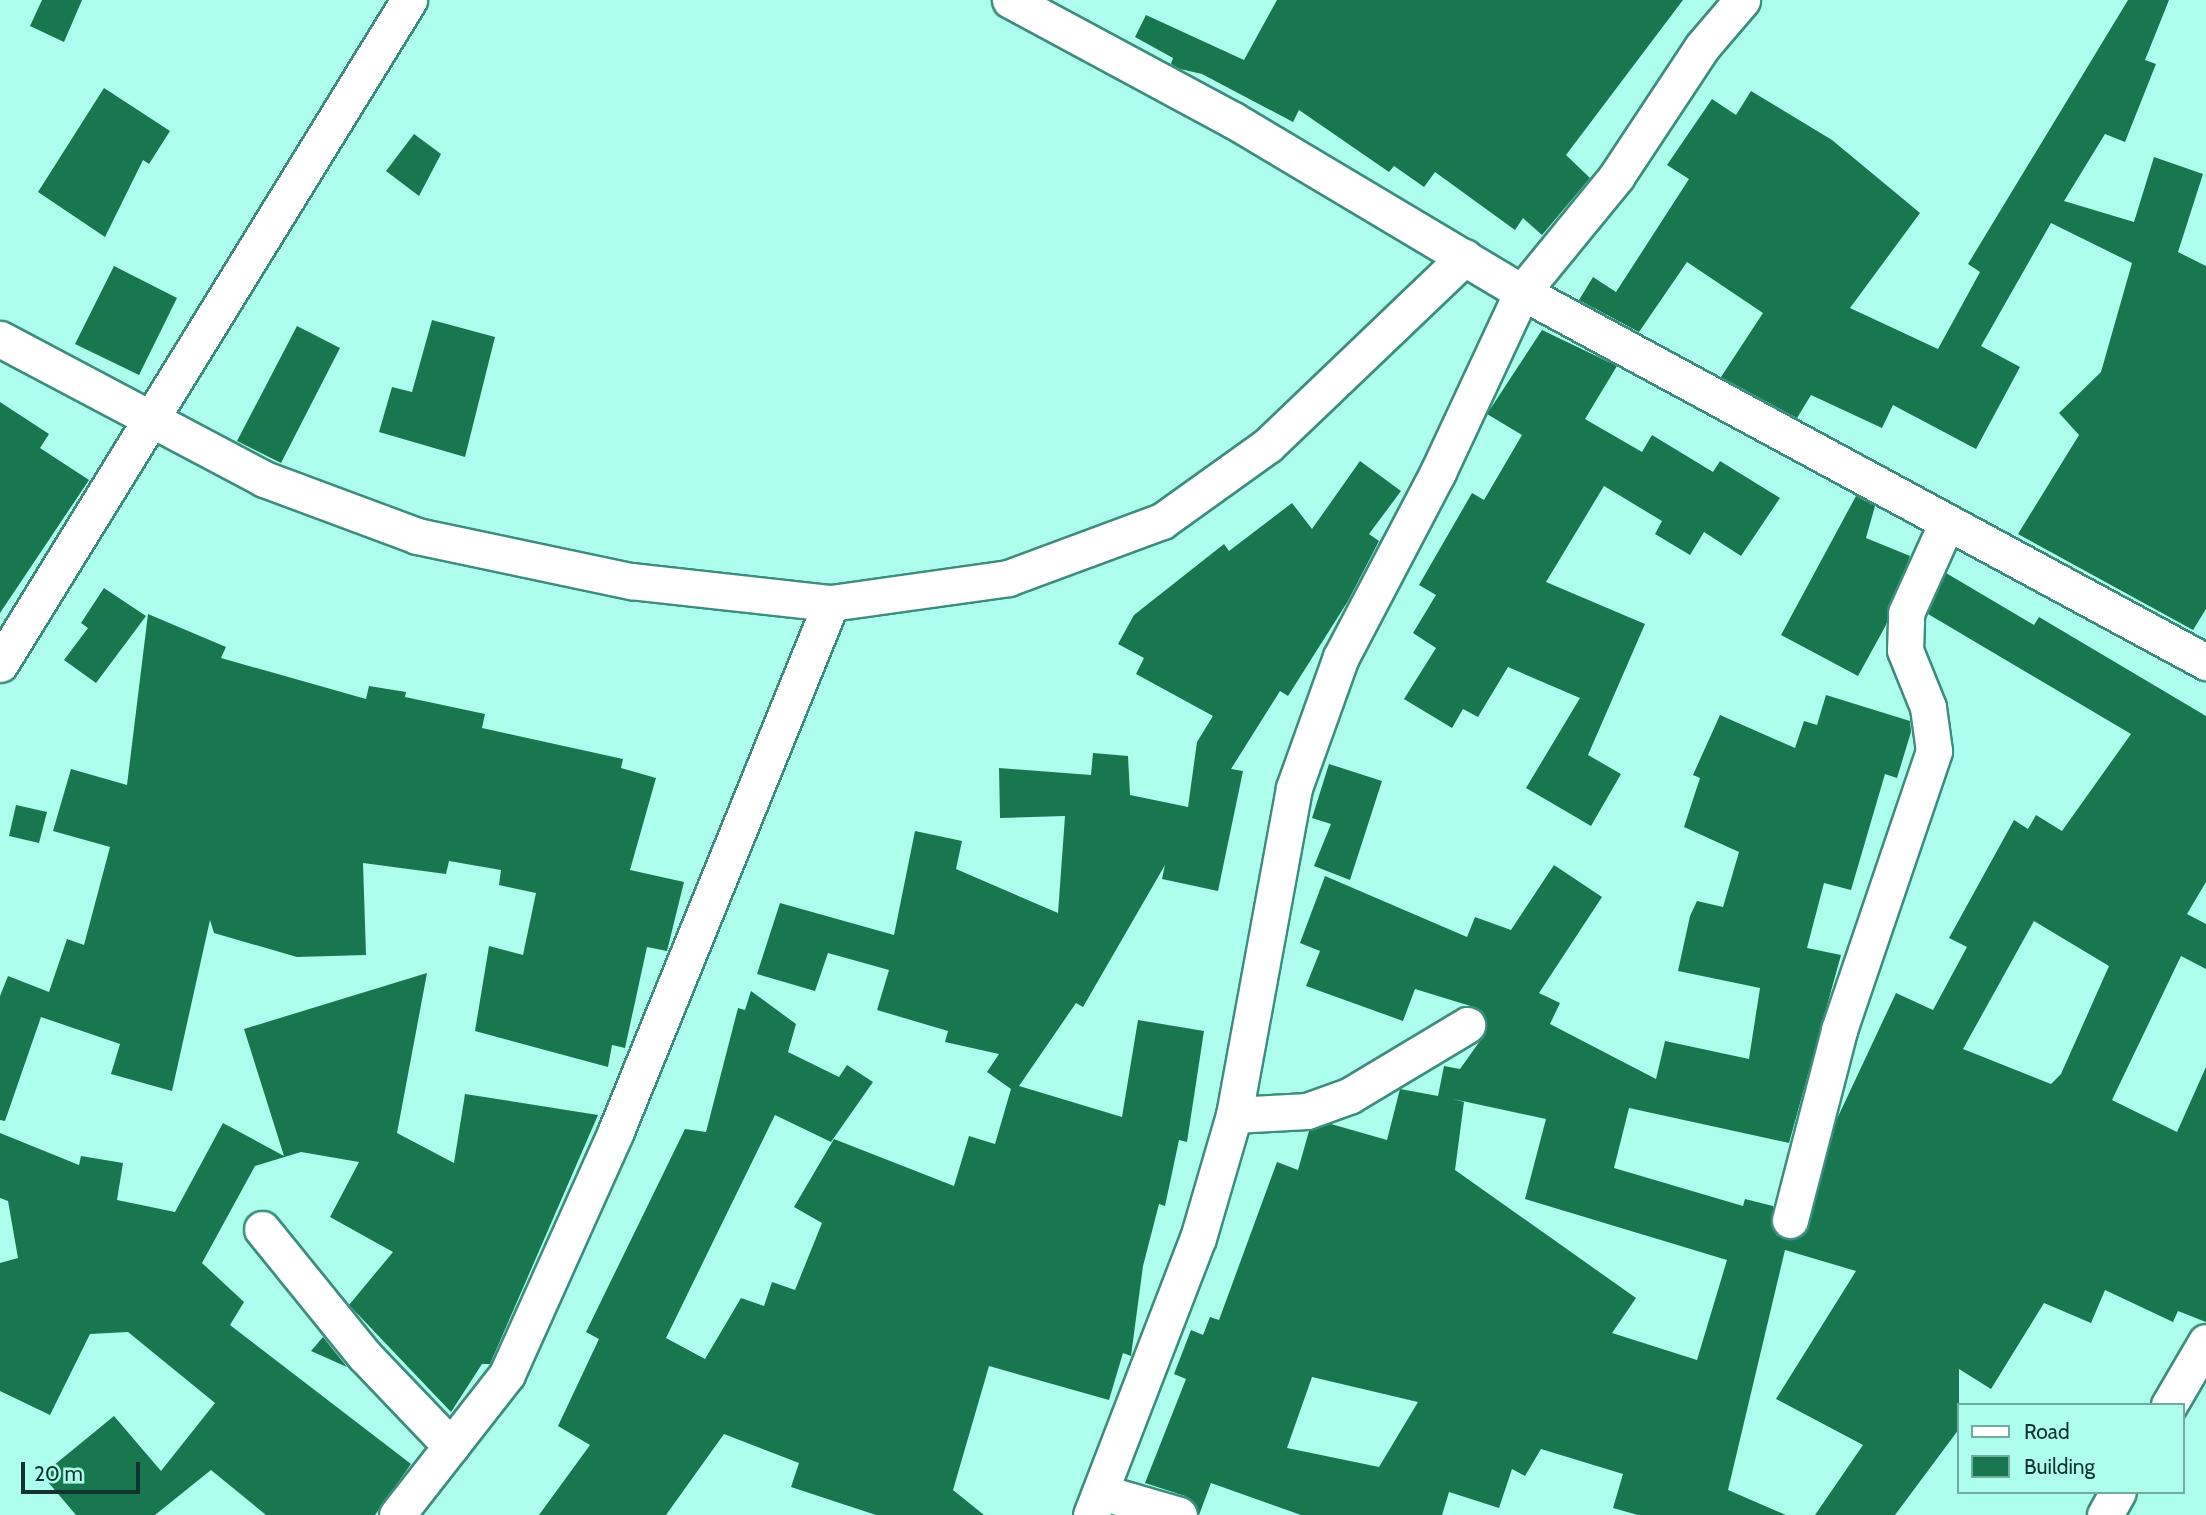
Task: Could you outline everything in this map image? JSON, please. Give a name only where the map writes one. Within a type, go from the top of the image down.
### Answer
[{"type":"street","points":[[0,664],[409,0]]},
{"type":"street","points":[[1010,0],[1233,120],[1522,292],[2206,662]]},
{"type":"street","points":[[1178,1515],[1098,1504],[1198,1238],[1234,1115],[1294,788],[1341,657],[1438,472],[1522,292],[1616,177],[1702,47],[1742,0]]},
{"type":"street","points":[[0,339],[150,422],[264,479],[417,536],[631,581],[831,603],[1008,578],[1162,521],[1268,446],[1465,257]]},
{"type":"street","points":[[1790,1220],[1839,1030],[1934,751],[1928,707],[1905,650],[1906,612],[1947,522]]},
{"type":"street","points":[[397,1515],[507,1374],[616,1131],[831,603]]},
{"type":"street","points":[[1234,1115],[1307,1111],[1349,1096],[1467,1025]]},
{"type":"street","points":[[262,1229],[363,1355],[451,1446]]},
{"type":"street","points":[[2170,1403],[2206,1342]]},
{"type":"street","points":[[2105,1515],[2117,1494]]},
{"type":"building","points":[[42,0],[82,0],[64,42],[30,26]]},
{"type":"building","points":[[1277,0],[1683,0],[1566,155],[1590,178],[1542,235],[1523,218],[1515,230],[1435,172],[1424,187],[1394,166],[1389,172],[1299,110],[1293,122],[1202,74],[1180,69],[1171,64],[1173,58],[1135,37],[1146,15],[1244,60]]},
{"type":"building","points":[[2128,0],[2169,0],[2145,60],[2156,64],[2125,142],[2105,134],[2064,201],[2134,222],[2154,157],[2203,174],[2178,252],[2206,266],[2206,609],[2193,630],[2018,534],[2079,435],[2059,413],[2101,372],[2132,263],[2051,223],[1981,346],[2020,367],[1976,449],[1893,405],[1882,428],[1811,395],[1797,418],[1721,377],[1763,313],[1687,262],[1639,332],[1579,300],[1593,277],[1616,292],[1689,179],[1667,165],[1712,99],[1736,115],[1751,91],[1832,140],[1920,213],[1850,308],[1938,349],[1980,272],[1968,264]]},
{"type":"building","points":[[104,88],[170,131],[149,164],[143,160],[105,237],[38,192]]},
{"type":"building","points":[[414,134],[441,154],[419,196],[386,171]]},
{"type":"building","points":[[114,266],[177,298],[139,375],[75,344]]},
{"type":"building","points":[[432,320],[495,337],[465,457],[379,432],[392,387],[412,392]]},
{"type":"building","points":[[297,326],[340,348],[281,463],[237,441]]},
{"type":"building","points":[[1542,330],[1617,366],[1585,419],[1642,452],[1652,435],[1713,472],[1720,461],[1780,498],[1741,556],[1704,532],[1690,555],[1655,534],[1662,521],[1604,486],[1546,582],[1645,624],[1588,755],[1621,774],[1591,826],[1526,788],[1580,698],[1508,667],[1478,717],[1463,709],[1452,728],[1404,699],[1436,648],[1413,633],[1436,595],[1419,585],[1472,493],[1484,500],[1522,435],[1487,414]]},
{"type":"building","points":[[0,402],[49,434],[40,448],[89,480],[0,613]]},
{"type":"building","points":[[1360,461],[1401,491],[1369,534],[1379,541],[1348,601],[1288,696],[1280,691],[1231,769],[1243,771],[1218,891],[1162,879],[1165,865],[1083,1007],[1076,1003],[1019,1086],[1122,1117],[1138,1020],[1204,1031],[1187,1142],[1179,1140],[1165,1206],[1159,1204],[1143,1266],[1131,1356],[1123,1353],[1109,1400],[989,1366],[953,1490],[984,1515],[876,1515],[791,1487],[799,1463],[724,1434],[666,1515],[539,1515],[590,1445],[558,1426],[599,1339],[586,1332],[685,1129],[706,1132],[738,1008],[745,1010],[751,991],[796,1024],[788,1052],[839,1077],[847,1065],[873,1082],[831,1142],[775,1115],[666,1338],[705,1359],[741,1298],[764,1306],[772,1282],[795,1290],[822,1223],[794,1207],[834,1139],[954,1186],[969,1136],[995,1144],[1011,1089],[987,1072],[999,1054],[945,1042],[948,1031],[877,1010],[889,970],[828,953],[815,991],[757,974],[780,903],[894,935],[915,831],[962,841],[956,869],[1058,913],[1065,816],[1000,818],[999,768],[1091,775],[1093,753],[1128,756],[1130,795],[1188,807],[1197,742],[1213,716],[1136,674],[1144,658],[1118,644],[1134,615],[1224,544],[1229,551],[1292,503],[1312,529]]},
{"type":"building","points":[[1856,496],[1875,506],[1866,538],[1910,556],[1886,625],[1858,676],[1781,635]]},
{"type":"building","points":[[1946,573],[2034,625],[2039,617],[2206,716],[2206,882],[2187,914],[2206,924],[2206,969],[2181,956],[2112,1100],[2177,1132],[2206,1067],[2206,1322],[2178,1311],[2173,1322],[2105,1290],[2091,1323],[2044,1303],[1991,1389],[1959,1369],[1958,1430],[1895,1515],[1815,1515],[1863,1445],[1776,1399],[1856,1271],[1785,1250],[1728,1490],[1786,1515],[1638,1515],[1613,1508],[1623,1474],[1541,1449],[1525,1476],[1512,1469],[1499,1508],[1449,1492],[1442,1515],[1301,1515],[1211,1483],[1199,1515],[1185,1496],[1145,1483],[1186,1379],[1174,1374],[1191,1330],[1203,1335],[1210,1317],[1219,1320],[1277,1162],[1298,1170],[1309,1131],[1331,1124],[1387,1140],[1400,1089],[1438,1096],[1444,1066],[1460,1069],[1485,1034],[1485,1016],[1477,1008],[1415,989],[1403,1021],[1306,986],[1320,951],[1300,943],[1325,876],[1467,937],[1475,917],[1511,930],[1554,865],[1602,897],[1539,993],[1560,1003],[1550,1024],[1656,1079],[1665,1041],[1749,1059],[1760,988],[1678,971],[1690,916],[1697,901],[1723,907],[1739,852],[1684,827],[1700,778],[1693,775],[1720,715],[1795,748],[1804,721],[1817,725],[1826,695],[1910,721],[1911,732],[1897,778],[1885,774],[1851,890],[1824,883],[1807,948],[1841,955],[1789,1143],[1629,1108],[1614,1168],[1743,1206],[1745,1199],[1773,1206],[1776,1235],[1795,1239],[1805,1234],[1836,1121],[1896,993],[1933,1010],[1967,947],[1949,938],[2014,820],[2028,829],[2036,815],[2062,831],[2131,734],[1928,614]],"holes":[[[2034,921],[2109,966],[2061,1074],[2051,1084],[1963,1049]],[[1453,1099],[1546,1119],[1525,1199],[1727,1260],[1697,1360],[1612,1333],[1636,1298],[1455,1170],[1464,1102]],[[1312,1377],[1418,1402],[1379,1467],[1287,1448]]]},
{"type":"building","points":[[104,588],[146,616],[96,683],[64,660],[88,628],[81,623]]},
{"type":"building","points":[[148,614],[226,647],[221,658],[366,699],[369,686],[406,692],[405,697],[485,714],[482,728],[623,759],[621,768],[656,778],[630,870],[684,882],[667,951],[647,947],[625,1048],[612,1045],[608,1067],[475,1031],[489,946],[523,955],[536,893],[499,885],[501,870],[449,861],[446,874],[363,863],[366,955],[297,957],[214,933],[210,920],[172,1091],[111,1074],[120,1044],[41,1017],[5,1121],[0,1120],[0,996],[8,976],[49,992],[67,939],[84,945],[110,847],[53,831],[71,769],[127,785]]},
{"type":"building","points":[[1329,764],[1382,781],[1350,880],[1314,866],[1331,824],[1312,818]]},
{"type":"building","points":[[16,805],[47,812],[39,843],[9,836]]},
{"type":"building","points":[[427,973],[397,1133],[454,1163],[465,1094],[598,1115],[490,1364],[482,1364],[451,1412],[349,1305],[393,1252],[330,1217],[359,1162],[301,1152],[255,1166],[202,1263],[244,1302],[230,1325],[411,1464],[375,1515],[266,1515],[211,1470],[155,1515],[76,1515],[42,1475],[114,1416],[161,1471],[215,1403],[128,1332],[90,1334],[50,1415],[0,1391],[0,1263],[18,1258],[8,1201],[0,1198],[0,1133],[79,1165],[81,1156],[123,1163],[117,1200],[175,1212],[223,1123],[284,1156],[244,1029]]},
{"type":"building","points":[[323,1337],[347,1367],[311,1351]]}]
